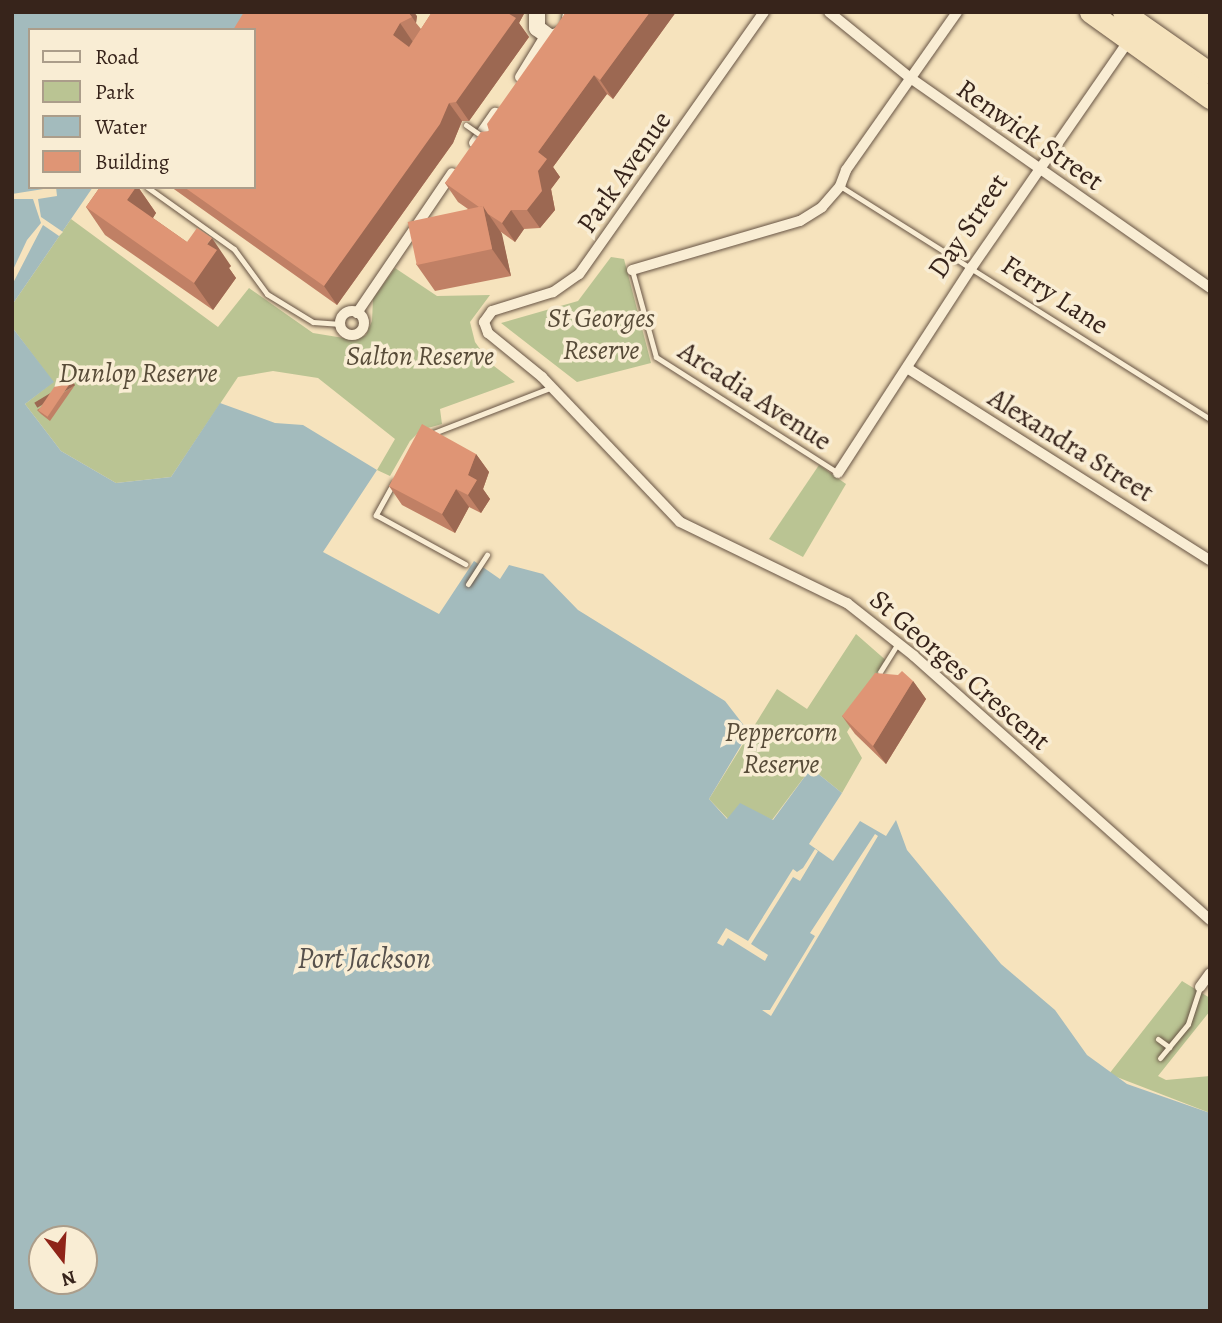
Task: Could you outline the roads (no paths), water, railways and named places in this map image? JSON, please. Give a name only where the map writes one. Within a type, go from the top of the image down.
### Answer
[{"type":"highway","points":[[1090,12],[1135,22],[1210,73]]},
{"type":"highway","points":[[1135,22],[1210,97]]},
{"type":"street","points":[[537,12],[537,28],[545,36],[557,38],[571,34],[570,12]]},
{"type":"street","name":"Park Avenue","points":[[488,314],[553,292],[579,274],[764,12]]},
{"type":"street","name":"Renwick Street","points":[[829,12],[909,78],[1210,288]]},
{"type":"street","points":[[632,270],[800,221],[840,186],[846,170],[957,12]]},
{"type":"street","name":"Day Street","points":[[838,473],[1135,22]]},
{"type":"street","points":[[515,85],[545,36]]},
{"type":"street","points":[[357,313],[500,106]]},
{"type":"street","points":[[357,313],[364,322],[358,334],[347,334],[341,324],[345,314],[357,313]]},
{"type":"street","name":"St Georges Crescent","points":[[488,314],[488,333],[552,387],[680,522],[847,603],[898,643],[1210,920]]},
{"type":"street","name":"Alexandra Street","points":[[907,368],[1210,560]]},
{"type":"street","points":[[1200,987],[1210,973]]},
{"type":"lane","points":[[466,125],[486,139]]},
{"type":"lane","name":"Ferry Lane","points":[[840,186],[1210,419]]},
{"type":"lane","points":[[150,189],[234,249],[267,294],[313,322],[341,324]]},
{"type":"lane","name":"Arcadia Avenue","points":[[632,270],[656,357],[838,473]]},
{"type":"lane","points":[[426,437],[552,387]]},
{"type":"lane","points":[[399,473],[376,515],[466,564]]},
{"type":"lane","points":[[467,584],[486,555]]},
{"type":"lane","points":[[880,672],[898,643]]},
{"type":"lane","points":[[1160,1058],[1188,1024],[1200,987]]},
{"type":"lane","points":[[1158,1039],[1169,1047]]},
{"type":"water","points":[[12,12],[254,12],[239,28],[28,28],[28,189],[92,189],[12,305]]},
{"type":"water","name":"Port Jackson","points":[[12,327],[54,382],[25,404],[61,451],[116,483],[171,477],[220,403],[275,423],[303,425],[377,470],[323,552],[439,614],[474,561],[500,579],[509,565],[543,574],[578,610],[725,701],[749,732],[709,799],[727,819],[740,803],[773,820],[811,768],[842,793],[809,844],[833,861],[860,821],[886,836],[896,820],[907,850],[1001,964],[1055,1010],[1087,1055],[1127,1084],[1210,1113],[1210,1311],[12,1311]]},
{"type":"park label","name":"St Georges Reserve","points":[[601,334]]},
{"type":"park label","name":"Salton Reserve","points":[[420,356]]},
{"type":"park label","name":"Dunlop Reserve","points":[[138,373]]},
{"type":"park label","name":"Peppercorn Reserve","points":[[781,748]]}]
